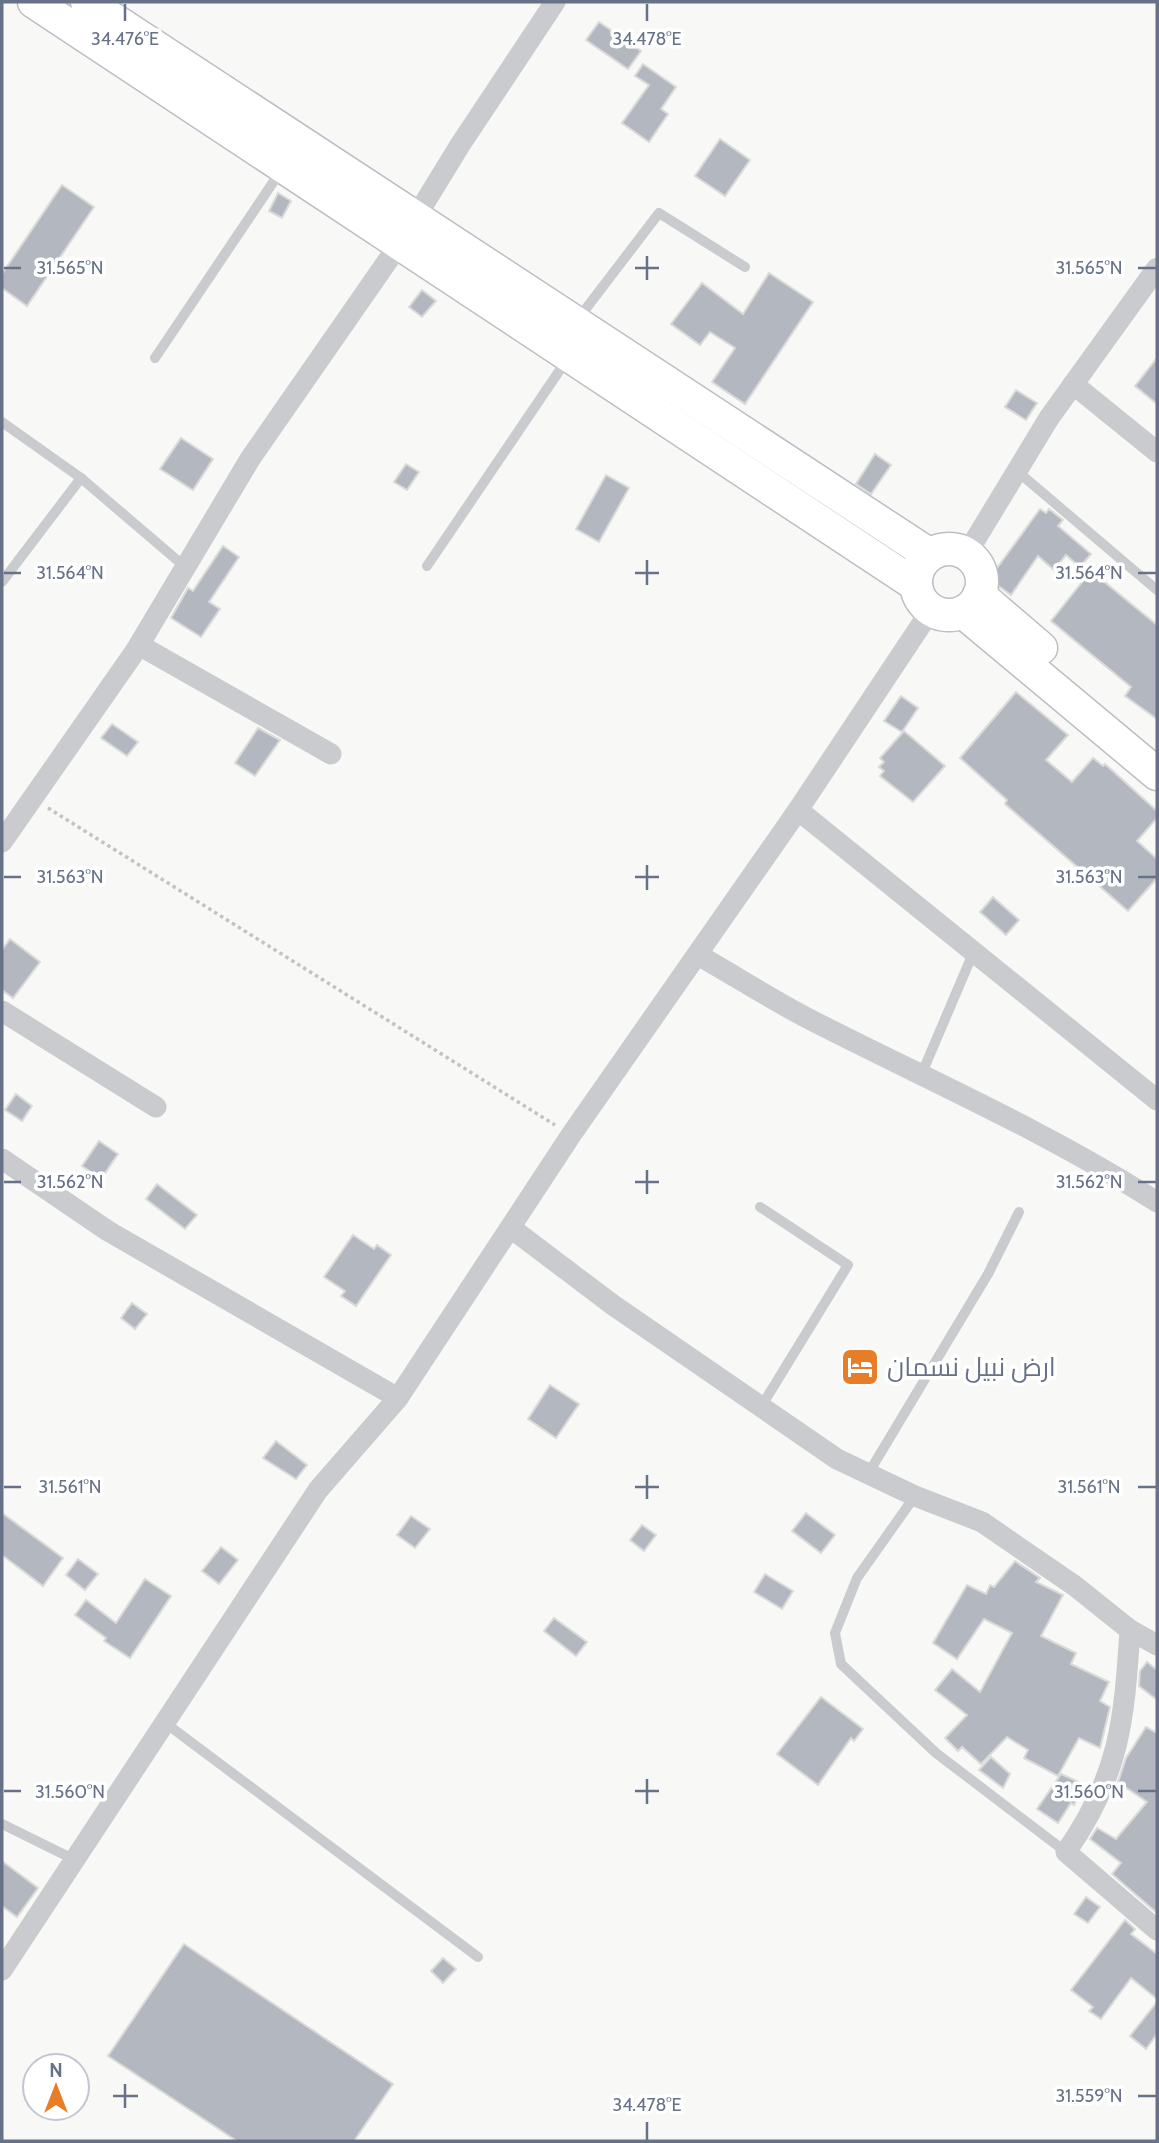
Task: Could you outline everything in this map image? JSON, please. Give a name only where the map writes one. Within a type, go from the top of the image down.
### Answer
[{"type":"street","points":[[34,2],[295,155],[416,216],[930,555]]},
{"type":"street","points":[[2,842],[34,800],[139,645],[250,459],[400,243],[555,2]]},
{"type":"street","points":[[2,1970],[318,1490],[398,1398],[571,1135],[798,810],[923,597],[919,568],[930,555],[948,549],[974,560],[981,577],[971,603],[942,614],[923,597],[570,355],[400,243],[295,155],[104,7]]},
{"type":"street","points":[[967,555],[1073,384],[1157,268]]},
{"type":"street","points":[[1073,384],[1157,452]]},
{"type":"street","points":[[971,603],[1157,747]]},
{"type":"street","points":[[971,603],[1157,774]]},
{"type":"street","points":[[139,645],[331,754]]},
{"type":"street","points":[[798,810],[1157,1100]]},
{"type":"street","points":[[698,955],[807,1017],[1101,1166],[1157,1202]]},
{"type":"street","points":[[2,1011],[156,1107]]},
{"type":"street","points":[[2,1159],[108,1231],[398,1398]]},
{"type":"street","points":[[511,1228],[613,1305],[836,1459],[915,1496],[982,1521],[1075,1586],[1130,1630],[1157,1645]]},
{"type":"street","points":[[1130,1630],[1121,1734],[1102,1793],[1066,1852],[1157,1930]]},
{"type":"lane","points":[[155,358],[295,155]]},
{"type":"lane","points":[[576,321],[659,213],[745,267]]},
{"type":"lane","points":[[427,566],[570,355]]},
{"type":"lane","points":[[2,422],[81,478],[184,566]]},
{"type":"lane","points":[[1017,471],[1157,590]]},
{"type":"lane","points":[[2,582],[81,478]]},
{"type":"lane","points":[[922,1073],[974,951]]},
{"type":"lane","points":[[760,1207],[848,1265],[761,1407]]},
{"type":"lane","points":[[868,1474],[988,1274],[1019,1212]]},
{"type":"lane","points":[[915,1496],[857,1578],[835,1633],[841,1664],[936,1753],[1066,1852]]},
{"type":"lane","points":[[164,1722],[478,1957]]},
{"type":"lane","points":[[2,1824],[73,1859]]},
{"type":"path","points":[[34,800],[571,1135]]},
{"type":"building","points":[[599,22],[641,51],[628,69],[586,40]]},
{"type":"building","points":[[643,64],[676,87],[661,109],[668,114],[649,142],[622,123],[649,85],[635,76]]},
{"type":"building","points":[[720,139],[750,160],[725,196],[695,176]]},
{"type":"building","points":[[62,185],[94,207],[27,306],[2,288],[2,274]]},
{"type":"building","points":[[278,193],[291,201],[282,218],[269,211]]},
{"type":"building","points":[[769,273],[813,302],[745,404],[712,382],[735,348],[710,332],[700,345],[671,324],[702,283],[743,314]]},
{"type":"building","points":[[422,290],[436,301],[422,317],[409,307]]},
{"type":"building","points":[[1157,358],[1157,404],[1135,386]]},
{"type":"building","points":[[1016,390],[1037,403],[1026,420],[1005,407]]},
{"type":"building","points":[[181,438],[213,459],[193,490],[160,469]]},
{"type":"building","points":[[875,454],[891,465],[871,494],[856,484]]},
{"type":"building","points":[[406,464],[419,472],[407,490],[394,482]]},
{"type":"building","points":[[606,475],[629,488],[599,542],[576,529]]},
{"type":"building","points":[[1040,509],[1046,513],[1049,509],[1063,520],[1058,526],[1091,554],[1080,567],[1066,555],[1054,570],[1038,556],[1011,595],[989,579]]},
{"type":"building","points":[[223,546],[239,557],[209,602],[220,609],[201,637],[171,618],[188,588],[193,591]]},
{"type":"building","points":[[1091,571],[1157,625],[1157,719],[1125,696],[1131,687],[1051,621]]},
{"type":"building","points":[[1016,692],[1068,735],[1046,760],[1072,782],[1093,758],[1103,766],[1105,764],[1157,811],[1157,818],[1137,841],[1157,859],[1157,878],[1128,911],[1005,804],[1007,800],[960,758]]},
{"type":"building","points":[[901,696],[918,708],[902,732],[884,721]]},
{"type":"building","points":[[112,724],[138,742],[127,756],[101,738]]},
{"type":"building","points":[[258,728],[280,740],[255,776],[235,763]]},
{"type":"building","points":[[904,731],[945,766],[913,802],[880,776],[884,771],[879,767],[884,762],[880,758]]},
{"type":"building","points":[[993,897],[1019,920],[1006,935],[980,912]]},
{"type":"building","points":[[10,939],[40,962],[13,998],[2,990],[2,950]]},
{"type":"building","points":[[16,1094],[32,1106],[22,1121],[5,1110]]},
{"type":"building","points":[[99,1141],[118,1154],[101,1179],[82,1166]]},
{"type":"building","points":[[157,1184],[197,1215],[185,1229],[146,1199]]},
{"type":"building","points":[[353,1235],[374,1249],[377,1245],[391,1255],[356,1306],[341,1296],[345,1291],[324,1277]]},
{"type":"building","points":[[132,1303],[147,1314],[135,1329],[121,1318]]},
{"type":"building","points":[[550,1385],[579,1404],[556,1438],[528,1419]]},
{"type":"building","points":[[276,1441],[307,1465],[296,1479],[263,1458]]},
{"type":"building","points":[[2,1513],[63,1558],[43,1586],[2,1555]]},
{"type":"building","points":[[806,1513],[835,1535],[821,1553],[792,1531]]},
{"type":"building","points":[[411,1516],[430,1529],[415,1548],[397,1535]]},
{"type":"building","points":[[642,1525],[656,1535],[644,1551],[630,1540]]},
{"type":"building","points":[[221,1547],[238,1560],[219,1584],[202,1571]]},
{"type":"building","points":[[78,1559],[98,1574],[85,1590],[66,1575]]},
{"type":"building","points":[[1015,1561],[1040,1578],[1036,1582],[1063,1595],[1041,1636],[1076,1653],[1071,1664],[1109,1682],[1100,1701],[1110,1707],[1100,1748],[1079,1738],[1058,1776],[1024,1758],[1028,1750],[1007,1737],[981,1764],[962,1747],[958,1751],[945,1738],[967,1715],[935,1690],[952,1669],[980,1692],[1012,1633],[984,1619],[957,1659],[933,1643],[967,1585],[986,1594],[990,1585],[994,1587]]},
{"type":"building","points":[[765,1574],[793,1591],[782,1609],[754,1592]]},
{"type":"building","points":[[145,1579],[171,1596],[130,1658],[104,1641],[106,1638],[75,1615],[86,1600],[116,1623]]},
{"type":"building","points":[[554,1618],[587,1642],[576,1656],[544,1631]]},
{"type":"building","points":[[1147,1662],[1157,1670],[1157,1700],[1139,1686],[1140,1671]]},
{"type":"building","points":[[821,1697],[863,1729],[854,1741],[851,1738],[818,1785],[777,1754]]},
{"type":"building","points":[[1146,1727],[1157,1733],[1157,1913],[1112,1874],[1121,1863],[1090,1839],[1097,1828],[1116,1839],[1147,1802],[1118,1782],[1126,1758]]},
{"type":"building","points":[[991,1757],[1010,1774],[1003,1788],[979,1770]]},
{"type":"building","points":[[1061,1774],[1083,1784],[1074,1805],[1071,1803],[1058,1823],[1037,1809]]},
{"type":"building","points":[[2,1861],[38,1888],[17,1917],[2,1906]]},
{"type":"building","points":[[1086,1897],[1100,1907],[1088,1923],[1074,1914]]},
{"type":"building","points":[[1125,1920],[1135,1929],[1131,1934],[1157,1954],[1157,1999],[1131,1978],[1101,2019],[1089,2011],[1093,2007],[1071,1990]]},
{"type":"building","points":[[184,1944],[393,2084],[354,2141],[237,2141],[108,2056]]},
{"type":"building","points":[[443,1958],[456,1969],[443,1983],[431,1971]]},
{"type":"building","points":[[1157,2002],[1157,2034],[1146,2049],[1130,2036]]},
{"type":"place","name":"ارض نبيل نسمان","points":[[860,1367]]}]
